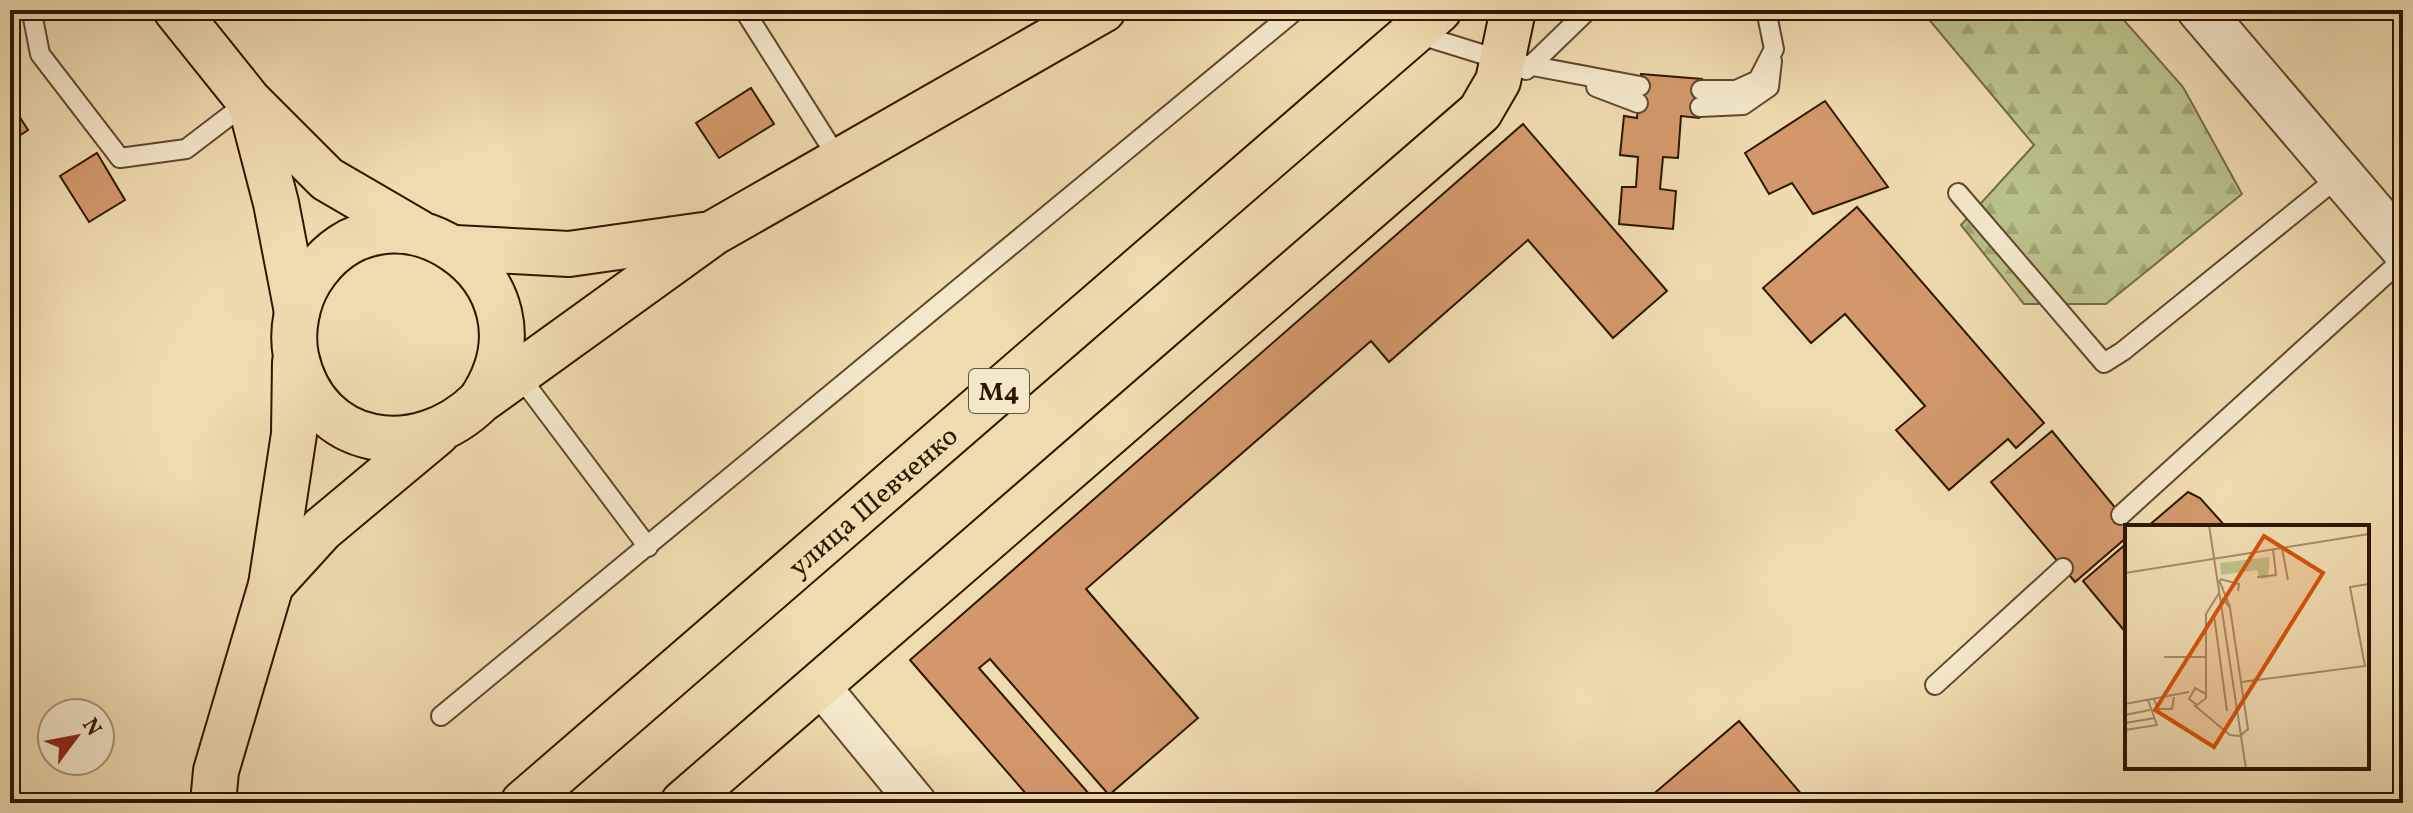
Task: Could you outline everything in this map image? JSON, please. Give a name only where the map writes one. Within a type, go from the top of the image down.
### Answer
[{"type":"main road","points":[[176,10],[249,101],[327,179],[438,241],[491,286],[503,337],[497,371],[480,401]]},
{"type":"main road","points":[[271,585],[322,529],[379,477],[713,233],[1103,10]]},
{"type":"main road","points":[[683,803],[1480,112],[1491,97],[1527,65],[1513,10]]},
{"type":"main road","name":"улица Шевченко","points":[[523,803],[1416,23]]},
{"type":"main road","points":[[249,101],[276,203],[296,331],[310,390],[338,421],[366,434],[397,440],[438,433]]},
{"type":"main road","points":[[213,803],[216,771],[271,585],[294,434],[296,331],[318,269],[342,247],[372,234],[569,254],[713,233]]},
{"type":"street","points":[[2200,10],[2403,248]]},
{"type":"street","points":[[818,683],[917,803]]},
{"type":"lane","points":[[39,10],[33,18],[40,54],[120,158],[186,149],[249,101]]},
{"type":"lane","points":[[744,10],[839,160]]},
{"type":"lane","points":[[441,716],[1296,10]]},
{"type":"lane","points":[[1527,65],[1588,10]]},
{"type":"lane","points":[[1700,98],[1736,90],[1758,80],[1774,49],[1766,10]]},
{"type":"lane","points":[[1416,23],[1527,65],[1639,94]]},
{"type":"lane","points":[[1958,193],[2104,363],[2257,245],[2341,175]]},
{"type":"lane","points":[[2121,515],[2403,259]]},
{"type":"lane","points":[[518,374],[648,547]]},
{"type":"lane","points":[[1935,685],[2063,568]]},
{"type":"green space","points":[[1921,10],[2115,10],[2183,87],[2242,194],[2106,304],[2024,304],[1961,225],[2034,145]]},
{"type":"building","points":[[1641,74],[1702,79],[1699,118],[1681,116],[1678,158],[1663,157],[1660,189],[1676,191],[1673,229],[1619,224],[1622,187],[1636,187],[1638,157],[1620,155],[1624,116],[1637,118]]},
{"type":"building","points":[[751,88],[774,124],[719,158],[696,123]]},
{"type":"building","points":[[1825,101],[1888,187],[1813,214],[1792,183],[1769,194],[1745,153]]},
{"type":"building","points":[[10,102],[28,130],[10,142]]},
{"type":"building","points":[[1523,124],[1667,291],[1613,338],[1528,240],[1389,362],[1371,341],[1086,589],[1198,718],[1109,795],[990,659],[979,668],[1097,803],[1034,803],[910,660]]},
{"type":"building","points":[[97,153],[125,200],[89,222],[60,176]]},
{"type":"building","points":[[1857,207],[2044,423],[2016,448],[2008,439],[1949,490],[1896,430],[1925,406],[1845,314],[1811,343],[1763,288]]},
{"type":"building","points":[[2052,431],[2129,525],[2125,525],[2125,539],[2075,582],[1991,482]]},
{"type":"building","points":[[2188,492],[2200,498],[2224,525],[2149,525]]},
{"type":"building","points":[[2125,545],[2125,632],[2083,581]]},
{"type":"building","points":[[1739,721],[1809,803],[1643,803]]},
{"type":"railway","points":[[10,775],[20,803]]}]
